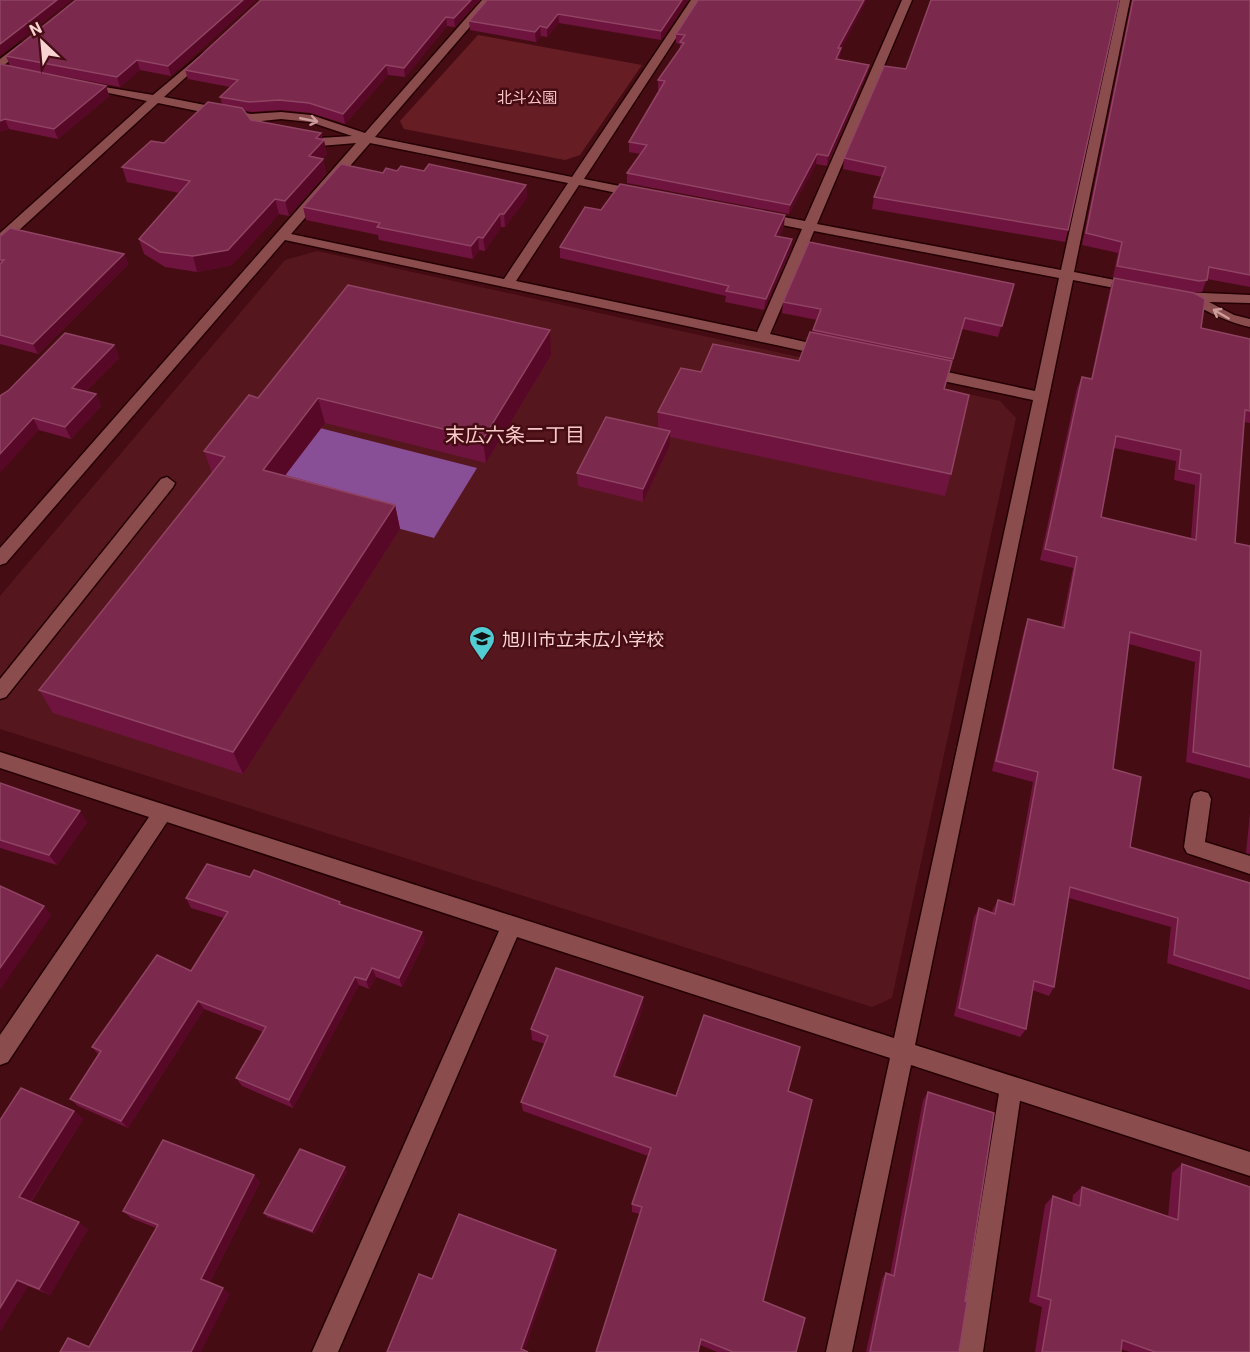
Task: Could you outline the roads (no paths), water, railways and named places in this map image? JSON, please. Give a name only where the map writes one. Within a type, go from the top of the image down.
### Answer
[{"type":"street","points":[[0,559],[488,0]]},
{"type":"street","points":[[508,283],[696,0]]},
{"type":"street","points":[[762,337],[907,0]]},
{"type":"street","points":[[839,1352],[1041,397],[1069,276],[1125,0]]},
{"type":"street","points":[[4,68],[37,36]]},
{"type":"street","points":[[0,240],[215,45]]},
{"type":"street","points":[[67,81],[251,118],[274,113],[339,126],[368,139],[652,196]]},
{"type":"street","points":[[251,118],[259,129]]},
{"type":"street","points":[[289,136],[320,142],[368,139]]},
{"type":"street","points":[[743,213],[1148,290]]},
{"type":"street","points":[[283,236],[844,355]]},
{"type":"street","points":[[1171,294],[1194,299],[1230,319],[1250,323]]},
{"type":"street","points":[[1194,299],[1231,295],[1250,299]]},
{"type":"street","points":[[913,370],[1041,397]]},
{"type":"street","points":[[0,692],[167,483]]},
{"type":"street","points":[[0,760],[162,814],[424,895],[511,927],[1250,1164]]},
{"type":"street","points":[[1201,799],[1194,847],[1250,865]]},
{"type":"street","points":[[0,1054],[162,814]]},
{"type":"street","points":[[325,1352],[511,927]]},
{"type":"street","points":[[970,1352],[1011,1087]]},
{"type":"place","name":"旭川市立末広小学校","points":[[482,662]]},
{"type":"district","name":"末広六条二丁目","points":[[515,435]]},
{"type":"park label","name":"北斗公園","points":[[527,98]]}]
